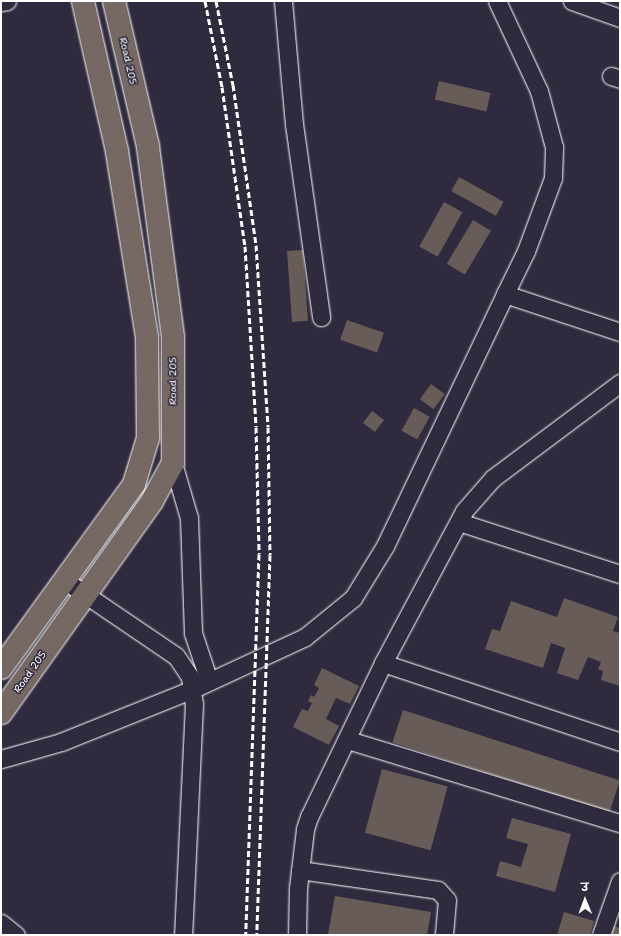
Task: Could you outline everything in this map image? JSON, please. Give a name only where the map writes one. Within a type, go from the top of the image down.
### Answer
[{"type":"main road","points":[[1,668],[134,484],[148,438],[147,337],[117,151],[82,1]]},
{"type":"main road","name":"Road 205","points":[[1,713],[152,501],[173,463],[173,337],[148,146],[114,1]]},
{"type":"street","points":[[1,2],[7,1]]},
{"type":"street","points":[[283,1],[294,124],[321,317]]},
{"type":"street","points":[[1,759],[61,742],[193,689],[305,637],[353,598],[384,546],[526,251],[553,178],[554,147],[538,91],[496,1]]},
{"type":"street","points":[[572,1],[620,18]]},
{"type":"street","points":[[505,294],[620,332]]},
{"type":"street","points":[[298,935],[300,870],[309,817],[348,740],[383,663],[464,511],[493,478],[620,383]]},
{"type":"street","points":[[173,463],[189,518],[193,633],[209,681]]},
{"type":"street","points":[[458,522],[620,574]]},
{"type":"street","points":[[64,580],[176,656],[186,668],[193,689],[183,935]]},
{"type":"street","points":[[383,663],[620,742]]},
{"type":"street","points":[[348,740],[620,823]]},
{"type":"street","points":[[300,870],[438,890],[444,894],[447,900],[444,935]]},
{"type":"street","points":[[601,935],[620,881]]},
{"type":"street","points":[[1,923],[16,935]]},
{"type":"building","points":[[439,81],[491,93],[486,111],[435,100]]},
{"type":"building","points":[[459,177],[504,202],[496,216],[451,191]]},
{"type":"building","points":[[444,202],[462,212],[438,257],[419,247]]},
{"type":"building","points":[[473,220],[491,231],[465,275],[447,264]]},
{"type":"building","points":[[303,250],[308,321],[292,322],[287,251]]},
{"type":"building","points":[[347,320],[384,333],[377,353],[340,340]]},
{"type":"building","points":[[431,384],[445,394],[434,409],[420,399]]},
{"type":"building","points":[[414,408],[430,417],[417,439],[401,431]]},
{"type":"building","points":[[372,411],[384,420],[375,432],[363,423]]},
{"type":"building","points":[[564,598],[618,617],[613,631],[620,633],[620,686],[601,680],[603,671],[598,669],[601,662],[588,657],[578,680],[557,673],[565,648],[551,643],[543,668],[485,649],[492,629],[500,631],[511,601],[557,617]]},
{"type":"building","points":[[322,668],[359,686],[350,704],[336,698],[326,719],[339,726],[329,745],[293,727],[302,709],[308,711],[312,703],[308,701],[311,695],[314,697],[319,688],[314,685]]},
{"type":"building","points":[[403,710],[620,780],[609,813],[392,742]]},
{"type":"building","points":[[382,769],[448,787],[431,850],[365,833]]},
{"type":"building","points":[[512,818],[571,834],[555,892],[496,876],[500,861],[521,867],[528,844],[506,838]]},
{"type":"building","points":[[335,896],[431,912],[427,935],[328,934]]},
{"type":"building","points":[[564,912],[594,921],[590,935],[557,935]]},
{"type":"building","points":[[614,926],[620,928],[620,935],[611,935]]},
{"type":"railway","points":[[205,1],[222,87],[245,246],[256,427],[259,554],[246,935]]},
{"type":"railway","points":[[216,1],[233,85],[256,245],[268,427],[270,555],[257,935]]}]
